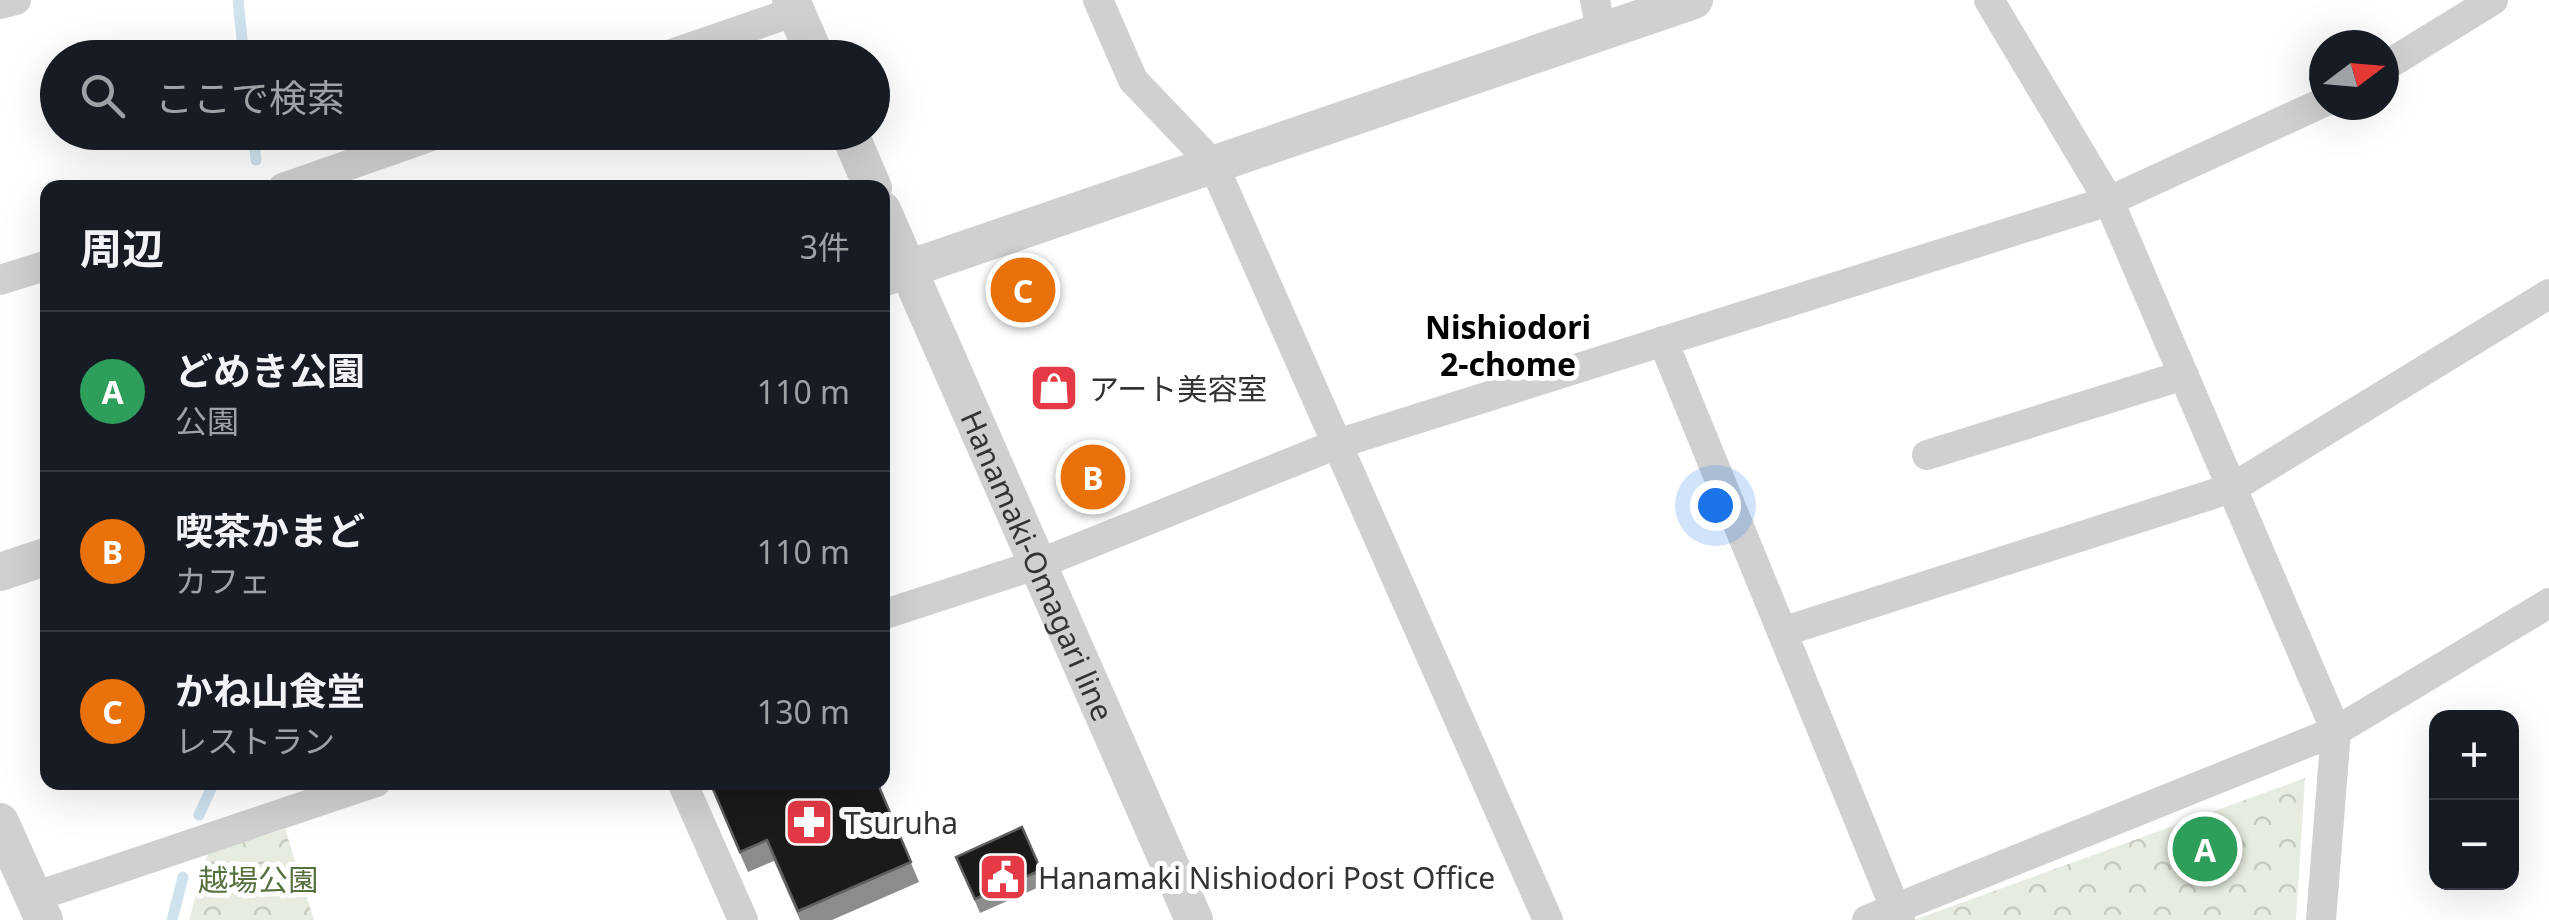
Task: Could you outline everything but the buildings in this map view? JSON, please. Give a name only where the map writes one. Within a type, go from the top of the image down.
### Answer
[{"type":"street","points":[[0,4],[16,0]]},
{"type":"street","points":[[1098,0],[1133,80],[1214,164],[1548,920]]},
{"type":"street","points":[[895,273],[1214,164],[1598,15],[1694,0]]},
{"type":"street","points":[[1989,0],[2109,201],[2336,731],[2321,920]]},
{"type":"street","points":[[2399,58],[2493,0]]},
{"type":"street","points":[[705,40],[793,5],[808,40]]},
{"type":"street","points":[[890,612],[1036,565],[1337,444],[2109,201],[2309,109]]},
{"type":"street","points":[[305,180],[391,150]]},
{"type":"street","points":[[857,150],[870,180]]},
{"type":"street","points":[[0,280],[40,268]]},
{"type":"street","name":"Hanamaki-Omagari line","points":[[895,273],[1036,565],[1194,920]]},
{"type":"street","points":[[1782,632],[2232,488],[2549,294]]},
{"type":"street","points":[[1664,341],[1898,914]]},
{"type":"street","points":[[1927,456],[2184,376]]},
{"type":"street","points":[[0,572],[40,559]]},
{"type":"street","points":[[1867,920],[1898,914],[2336,731],[2549,604]]},
{"type":"street","points":[[0,822],[39,909],[355,790]]},
{"type":"street","points":[[686,790],[743,920]]},
{"type":"green space","points":[[2305,778],[2296,920],[1914,920]]},
{"type":"green space","name":"越場公園","points":[[285,829],[314,920],[189,920],[208,853]]},
{"type":"waterway","points":[[238,0],[242,40]]},
{"type":"waterway","points":[[255,150],[256,160]]},
{"type":"waterway","points":[[199,815],[210,790]]},
{"type":"waterway","points":[[172,920],[183,877]]},
{"type":"place","name":"かね山食堂","points":[[1023,290]]},
{"type":"place","name":"アート美容室","points":[[1054,388]]},
{"type":"place","name":"喫茶かまど","points":[[1093,477]]},
{"type":"place","name":"Tsuruha","points":[[809,822]]},
{"type":"place","name":"どめき公園","points":[[2205,849]]},
{"type":"place","name":"Hanamaki Nishiodori Post Office","points":[[1003,877]]},
{"type":"district","name":"Nishiodori 2-chome","points":[[1508,344]]}]
